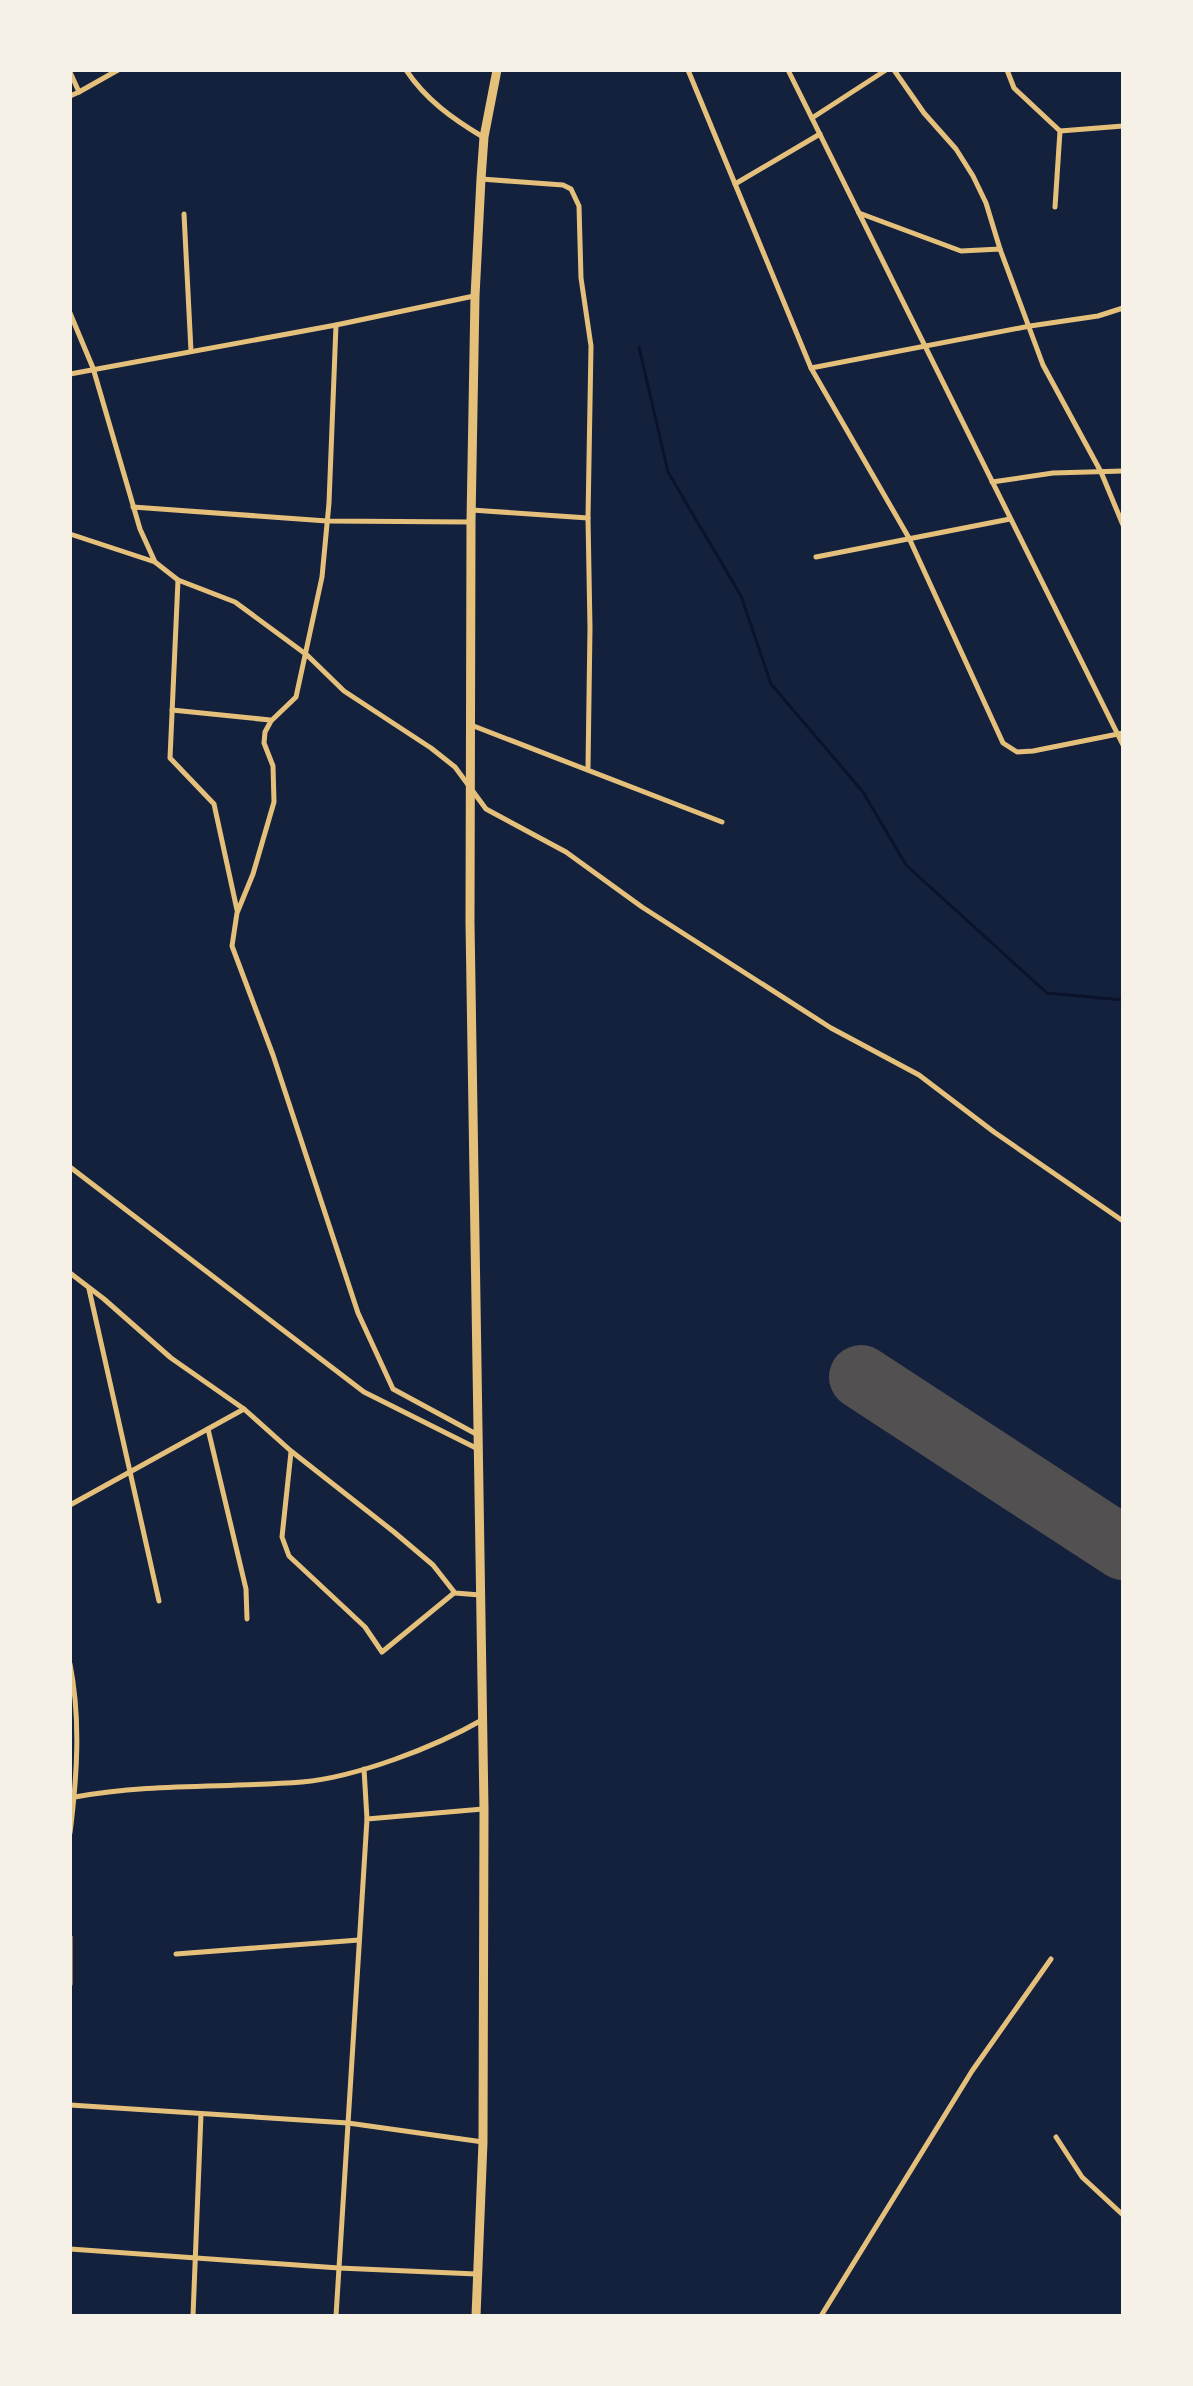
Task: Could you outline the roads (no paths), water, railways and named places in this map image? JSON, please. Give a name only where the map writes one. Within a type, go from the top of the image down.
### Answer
[{"type":"highway","points":[[476,2316],[483,2142],[484,1809],[469,784],[471,522],[475,296],[481,179],[484,137],[497,70]]},
{"type":"street","points":[[70,96],[118,70]]},
{"type":"street","points":[[406,70],[413,81],[450,117],[484,137]]},
{"type":"street","points":[[688,70],[811,368],[909,538],[1003,743],[1017,752],[1033,751],[1120,734]]},
{"type":"street","points":[[788,70],[1123,745]]},
{"type":"street","points":[[812,118],[886,70]]},
{"type":"street","points":[[894,70],[924,113],[956,149],[973,176],[986,203],[1043,365],[1101,472],[1123,525]]},
{"type":"street","points":[[1007,70],[1014,88],[1060,131],[1123,126]]},
{"type":"street","points":[[70,72],[79,92]]},
{"type":"street","points":[[1055,207],[1060,131]]},
{"type":"street","points":[[735,184],[820,134]]},
{"type":"street","points":[[481,179],[563,185],[571,189],[579,206],[582,288],[591,346],[588,768]]},
{"type":"street","points":[[859,213],[961,251],[1000,249]]},
{"type":"street","points":[[184,214],[191,351]]},
{"type":"street","points":[[70,374],[475,296]]},
{"type":"street","points":[[811,368],[1098,316],[1123,308]]},
{"type":"street","points":[[70,313],[93,368],[140,529],[155,562]]},
{"type":"street","points":[[336,325],[322,577],[296,697],[271,721],[265,732],[264,743],[273,766],[274,802],[253,874],[237,913],[232,946],[273,1055],[364,1326],[393,1389],[479,1436]]},
{"type":"street","points":[[992,482],[1053,473],[1123,471]]},
{"type":"street","points":[[133,507],[327,521],[471,522]]},
{"type":"street","points":[[472,510],[588,518]]},
{"type":"street","points":[[816,557],[1010,519]]},
{"type":"street","points":[[70,534],[155,562],[178,580],[235,602],[307,655],[344,691],[455,767],[486,809],[566,852],[642,907],[831,1028],[919,1075],[994,1132],[1123,1221]]},
{"type":"street","points":[[178,580],[170,758],[214,804],[237,913]]},
{"type":"street","points":[[172,710],[271,721]]},
{"type":"street","points":[[470,725],[722,822]]},
{"type":"street","points":[[70,1167],[364,1392],[479,1449]]},
{"type":"street","points":[[70,1273],[171,1358],[244,1409],[291,1451],[433,1565],[455,1593]]},
{"type":"street","points":[[89,1288],[159,1601]]},
{"type":"street","points":[[70,1505],[244,1409]]},
{"type":"street","points":[[208,1429],[246,1589],[247,1619]]},
{"type":"street","points":[[291,1451],[282,1537],[289,1556],[365,1627],[382,1652],[455,1593],[481,1595]]},
{"type":"street","points":[[70,1664],[77,1710],[75,1797],[70,1833]]},
{"type":"street","points":[[75,1797],[173,1785],[210,1787],[305,1781],[364,1769],[450,1738],[483,1719]]},
{"type":"street","points":[[336,2316],[367,1819],[364,1769]]},
{"type":"street","points":[[367,1819],[484,1809]]},
{"type":"street","points":[[70,1937],[70,1984]]},
{"type":"street","points":[[176,1954],[359,1940]]},
{"type":"street","points":[[821,2316],[972,2071],[1051,1959]]},
{"type":"street","points":[[70,2105],[348,2123],[483,2142]]},
{"type":"street","points":[[193,2316],[201,2114]]},
{"type":"street","points":[[1056,2137],[1082,2177],[1123,2215]]},
{"type":"street","points":[[70,2249],[339,2268],[477,2274]]},
{"type":"waterway","points":[[639,347],[668,472],[741,596],[771,684],[863,792],[906,865],[1047,993],[1123,1000]]}]
